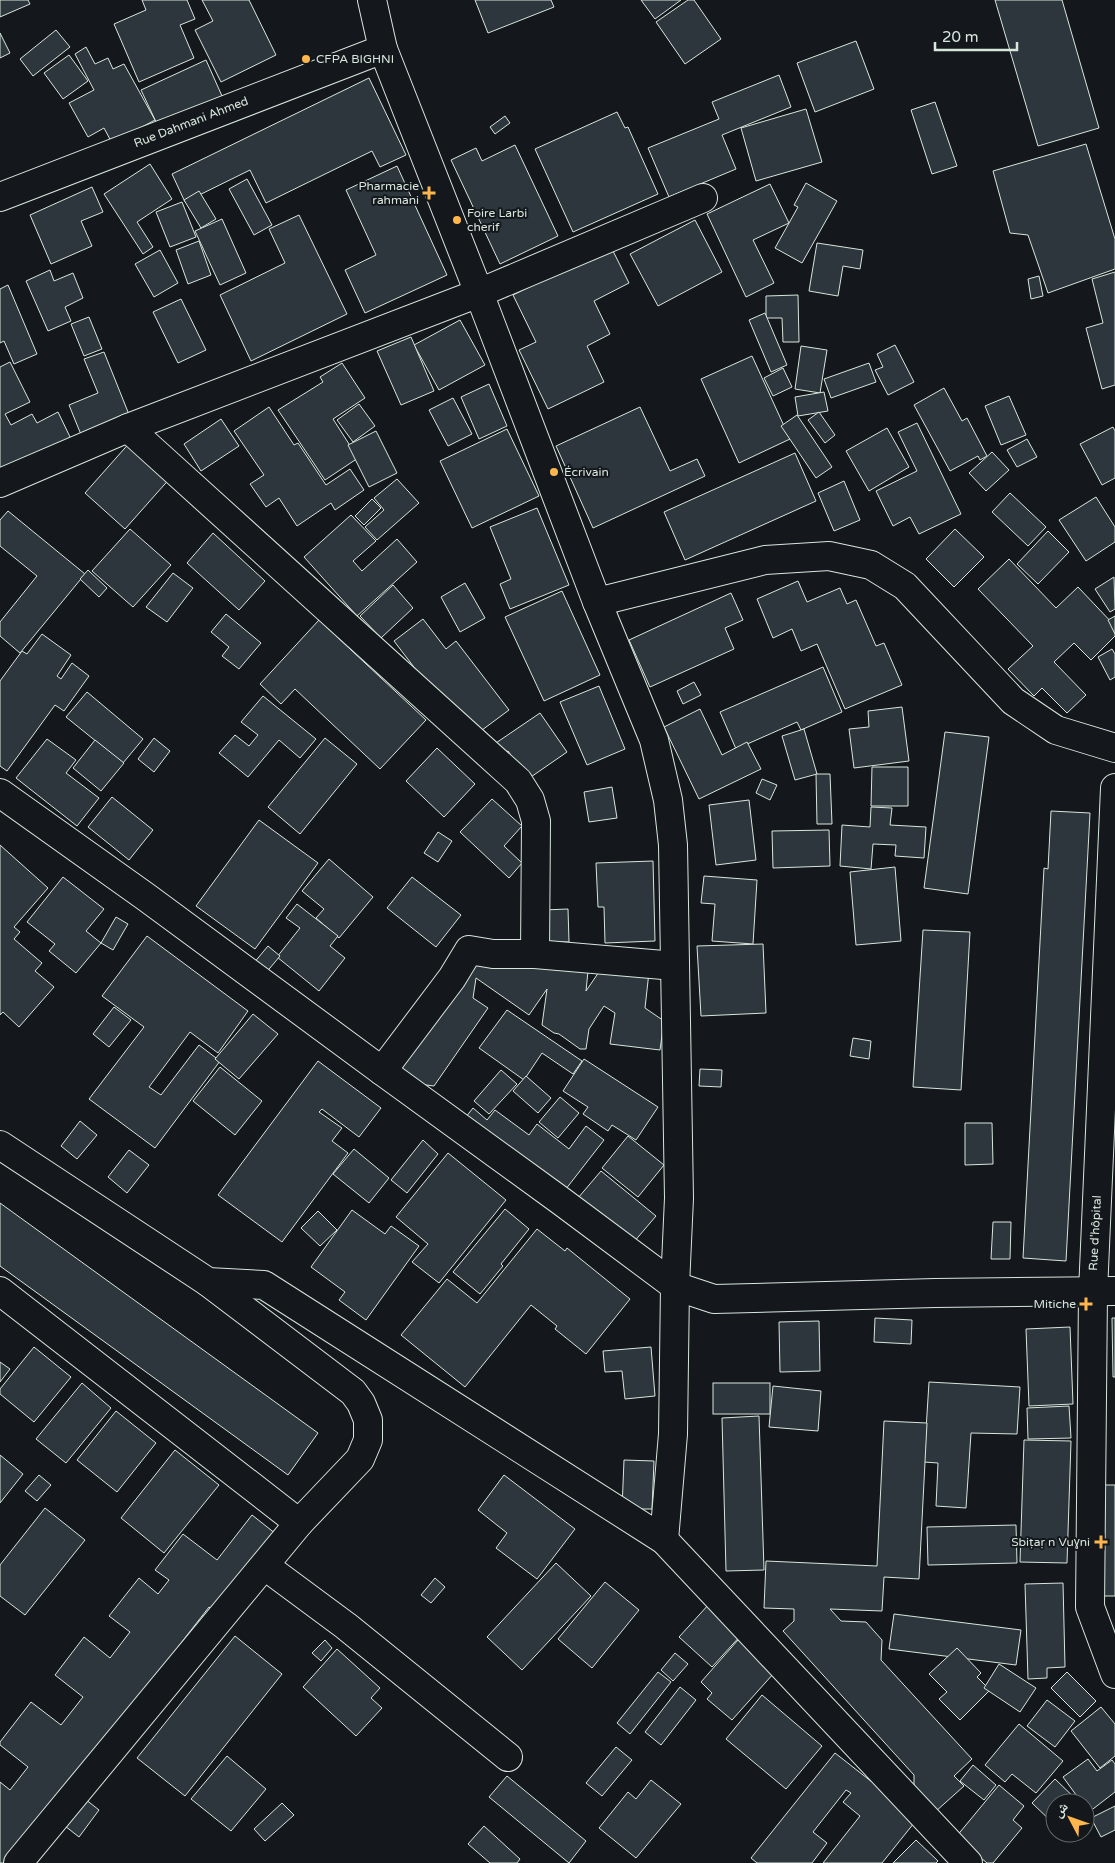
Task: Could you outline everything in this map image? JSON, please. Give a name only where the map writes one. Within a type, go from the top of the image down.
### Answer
[{"type":"street","points":[[372,0],[383,49],[480,293],[597,602],[654,740],[668,800],[673,845],[680,1198],[675,1286],[673,1434],[664,1540]]},
{"type":"street","name":"Rue Dahmani Ahmed","points":[[0,197],[383,49]]},
{"type":"street","points":[[0,483],[128,428],[480,293],[703,198]]},
{"type":"street","points":[[128,428],[518,780],[530,800],[536,821],[535,954]]},
{"type":"street","points":[[597,602],[765,560],[829,556],[871,566],[905,586],[1013,701],[1056,730],[1115,748]]},
{"type":"street","name":"Rue d'hôpital","points":[[1115,788],[1104,1292],[1090,1607],[1115,1674]]},
{"type":"street","points":[[0,793],[146,897],[675,1286],[714,1299],[935,1293],[1104,1292]]},
{"type":"street","points":[[382,1071],[452,978],[469,950],[493,954],[535,954],[675,966]]},
{"type":"street","points":[[0,1145],[208,1282],[353,1392],[361,1403],[368,1420],[368,1440],[360,1459],[299,1523],[18,1863]]},
{"type":"street","points":[[208,1282],[264,1285],[664,1540],[968,1863]]},
{"type":"street","points":[[0,1291],[299,1523]]},
{"type":"street","points":[[265,1566],[346,1626],[508,1757]]},
{"type":"building","points":[[0,0],[28,0],[30,4],[0,17]]},
{"type":"building","points":[[142,0],[187,0],[195,19],[180,25],[194,58],[139,82],[114,24],[146,10]]},
{"type":"building","points":[[202,0],[249,0],[276,55],[221,82],[195,30],[213,21]]},
{"type":"building","points":[[475,0],[551,0],[554,7],[488,33]]},
{"type":"building","points":[[641,0],[681,0],[655,19]]},
{"type":"building","points":[[688,0],[694,0],[721,39],[685,64],[656,22]]},
{"type":"building","points":[[995,0],[1062,0],[1099,128],[1038,146]]},
{"type":"building","points":[[56,30],[70,47],[33,76],[20,59]]},
{"type":"building","points":[[0,33],[10,53],[0,58]]},
{"type":"building","points":[[856,41],[874,89],[815,112],[797,63]]},
{"type":"building","points":[[86,47],[95,64],[108,58],[113,69],[124,64],[155,120],[112,143],[104,128],[88,137],[69,103],[94,90],[75,54]]},
{"type":"building","points":[[69,55],[88,81],[63,99],[44,73]]},
{"type":"building","points":[[206,60],[222,96],[158,126],[141,90]]},
{"type":"building","points":[[779,75],[791,107],[722,135],[736,169],[669,197],[648,148],[719,119],[712,102]]},
{"type":"building","points":[[369,78],[406,155],[380,167],[372,151],[266,203],[250,170],[185,202],[172,174]]},
{"type":"building","points":[[935,102],[957,166],[932,174],[911,110]]},
{"type":"building","points":[[806,109],[822,162],[756,181],[741,128]]},
{"type":"building","points":[[617,112],[625,128],[628,127],[658,194],[573,232],[535,149]]},
{"type":"building","points":[[505,116],[510,123],[495,134],[490,127]]},
{"type":"building","points":[[1086,144],[1115,239],[1115,269],[1048,293],[1028,235],[1010,233],[993,171]]},
{"type":"building","points":[[515,145],[558,236],[500,264],[451,160],[476,148],[482,161]]},
{"type":"building","points":[[150,164],[172,199],[137,222],[153,247],[143,254],[104,194]]},
{"type":"building","points":[[397,166],[447,275],[365,313],[345,270],[376,255],[346,190]]},
{"type":"building","points":[[247,179],[272,225],[254,235],[229,189]]},
{"type":"building","points":[[806,183],[837,201],[802,263],[775,248],[798,207],[794,205]]},
{"type":"building","points":[[770,184],[789,223],[753,240],[774,283],[746,297],[707,214]]},
{"type":"building","points":[[92,187],[103,212],[81,221],[92,246],[51,264],[30,215]]},
{"type":"building","points":[[199,191],[216,219],[201,228],[184,200]]},
{"type":"building","points":[[182,202],[196,237],[170,247],[156,212]]},
{"type":"building","points":[[299,215],[347,314],[251,361],[220,295],[285,263],[269,229]]},
{"type":"building","points":[[222,219],[246,273],[220,285],[195,231]]},
{"type":"building","points":[[695,220],[722,272],[658,306],[630,254]]},
{"type":"building","points":[[199,241],[211,275],[188,284],[176,250]]},
{"type":"building","points":[[817,243],[863,250],[860,269],[843,266],[838,296],[809,291]]},
{"type":"building","points":[[611,247],[629,283],[594,301],[610,334],[587,346],[604,382],[548,409],[519,350],[536,342],[513,295]]},
{"type":"building","points":[[160,250],[178,283],[154,297],[135,264]]},
{"type":"building","points":[[50,270],[54,281],[73,273],[83,298],[65,307],[71,321],[48,331],[26,281]]},
{"type":"building","points":[[1115,272],[1115,385],[1102,389],[1086,328],[1103,323],[1092,279]]},
{"type":"building","points":[[1039,276],[1043,296],[1031,299],[1028,279]]},
{"type":"building","points":[[8,285],[37,354],[14,364],[4,341],[0,343],[0,289]]},
{"type":"building","points":[[798,295],[799,342],[783,342],[782,318],[766,318],[766,296]]},
{"type":"building","points":[[181,299],[206,350],[178,363],[153,312]]},
{"type":"building","points":[[765,313],[787,365],[771,372],[749,320]]},
{"type":"building","points":[[89,317],[102,349],[84,356],[71,324]]},
{"type":"building","points":[[460,320],[485,365],[439,390],[414,345]]},
{"type":"building","points":[[411,337],[434,391],[401,405],[377,351]]},
{"type":"building","points":[[895,345],[914,382],[888,395],[875,370],[883,367],[877,354]]},
{"type":"building","points":[[801,346],[827,350],[820,393],[795,389]]},
{"type":"building","points":[[104,352],[130,417],[82,437],[69,405],[98,393],[84,359]]},
{"type":"building","points":[[752,356],[790,439],[739,463],[701,379]]},
{"type":"building","points":[[10,362],[30,402],[5,414],[11,425],[32,414],[37,423],[58,412],[71,439],[0,476],[0,367]]},
{"type":"building","points":[[342,363],[365,398],[333,419],[358,458],[325,480],[278,410],[323,382],[320,377]]},
{"type":"building","points":[[869,363],[876,382],[831,398],[824,379]]},
{"type":"building","points":[[783,368],[792,387],[773,396],[764,378]]},
{"type":"building","points":[[489,384],[507,426],[479,439],[461,397]]},
{"type":"building","points":[[944,388],[962,421],[967,418],[987,456],[980,460],[978,456],[950,471],[914,405]]},
{"type":"building","points":[[824,392],[828,411],[798,416],[795,397]]},
{"type":"building","points":[[1009,396],[1026,435],[1001,445],[985,406]]},
{"type":"building","points":[[453,398],[472,434],[448,446],[429,410]]},
{"type":"building","points":[[359,404],[375,426],[353,442],[337,420]]},
{"type":"building","points":[[269,407],[294,445],[298,443],[326,485],[350,469],[364,490],[335,510],[331,503],[297,526],[279,498],[266,507],[250,484],[264,475],[234,431]]},
{"type":"building","points":[[640,407],[670,471],[697,459],[705,476],[593,528],[556,446]]},
{"type":"building","points":[[819,412],[835,435],[825,443],[808,420]]},
{"type":"building","points":[[797,415],[832,467],[816,478],[781,426]]},
{"type":"building","points":[[221,419],[239,446],[201,471],[184,444]]},
{"type":"building","points":[[917,423],[961,514],[919,534],[910,517],[893,526],[876,491],[917,471],[898,432]]},
{"type":"building","points":[[1113,427],[1115,431],[1115,478],[1102,485],[1080,444]]},
{"type":"building","points":[[887,428],[909,467],[869,491],[846,451]]},
{"type":"building","points":[[507,429],[539,496],[472,528],[440,461]]},
{"type":"building","points":[[376,431],[397,473],[369,487],[348,445]]},
{"type":"building","points":[[1027,439],[1037,457],[1017,467],[1007,450]]},
{"type":"building","points":[[132,440],[172,476],[125,529],[85,493]]},
{"type":"building","points":[[992,452],[1009,470],[986,491],[969,473]]},
{"type":"building","points":[[795,453],[816,501],[685,560],[664,512]]},
{"type":"building","points":[[397,479],[419,503],[377,540],[365,527],[384,510],[374,498]]},
{"type":"building","points":[[844,481],[860,520],[834,531],[818,493]]},
{"type":"building","points":[[1010,493],[1046,527],[1028,546],[992,512]]},
{"type":"building","points":[[1096,497],[1115,527],[1115,542],[1086,561],[1059,520]]},
{"type":"building","points":[[372,499],[381,508],[364,525],[355,516]]},
{"type":"building","points":[[537,508],[569,585],[510,609],[500,584],[511,579],[490,527]]},
{"type":"building","points":[[8,511],[85,574],[20,653],[0,636],[0,622],[37,576],[0,546],[0,520]]},
{"type":"building","points":[[351,515],[376,541],[353,561],[362,571],[397,539],[417,562],[357,616],[304,557]]},
{"type":"building","points":[[130,529],[171,565],[133,607],[92,571]]},
{"type":"building","points":[[955,529],[984,557],[954,587],[926,559]]},
{"type":"building","points":[[1048,531],[1069,552],[1038,584],[1017,564]]},
{"type":"building","points":[[213,533],[265,581],[239,610],[187,563]]},
{"type":"building","points":[[1009,559],[1056,608],[1078,587],[1115,626],[1115,636],[1091,660],[1074,643],[1054,662],[1086,695],[1067,713],[1042,688],[1034,696],[1008,669],[1033,646],[978,589]]},
{"type":"building","points":[[88,570],[107,588],[99,597],[80,579]]},
{"type":"building","points":[[173,573],[193,588],[167,622],[146,607]]},
{"type":"building","points":[[1114,577],[1115,609],[1110,612],[1095,589]]},
{"type":"building","points":[[798,581],[807,602],[840,588],[847,604],[856,600],[876,646],[884,643],[902,685],[845,709],[817,644],[801,651],[792,629],[773,638],[757,599]]},
{"type":"building","points":[[465,583],[485,618],[460,632],[441,597]]},
{"type":"building","points":[[393,585],[413,608],[381,638],[360,616]]},
{"type":"building","points":[[562,591],[600,675],[544,701],[505,617]]},
{"type":"building","points":[[731,593],[743,620],[725,628],[734,649],[650,687],[629,640]]},
{"type":"building","points":[[226,614],[261,643],[239,669],[222,656],[229,647],[211,632]]},
{"type":"building","points":[[1115,616],[1115,634],[1108,620]]},
{"type":"building","points":[[423,619],[446,649],[456,641],[509,710],[474,736],[437,688],[433,692],[394,641]]},
{"type":"building","points":[[319,620],[426,720],[380,769],[295,689],[281,704],[260,684]]},
{"type":"building","points":[[42,634],[71,655],[57,676],[61,679],[72,663],[89,676],[64,711],[55,705],[7,771],[0,766],[0,681],[22,651],[27,654]]},
{"type":"building","points":[[1112,649],[1115,654],[1115,677],[1110,680],[1098,657]]},
{"type":"building","points":[[823,667],[842,712],[801,730],[797,722],[736,749],[720,712]]},
{"type":"building","points":[[694,682],[701,695],[683,704],[677,691]]},
{"type":"building","points":[[599,686],[625,749],[587,765],[560,702]]},
{"type":"building","points":[[87,692],[143,739],[123,763],[66,717]]},
{"type":"building","points":[[263,696],[316,739],[300,758],[279,740],[248,777],[219,753],[235,735],[249,746],[258,735],[241,722]]},
{"type":"building","points":[[902,707],[909,761],[854,768],[849,729],[869,727],[868,711]]},
{"type":"building","points":[[700,709],[722,755],[747,742],[761,769],[699,799],[664,727]]},
{"type":"building","points":[[540,713],[567,752],[528,779],[508,751],[501,756],[493,745]]},
{"type":"building","points":[[804,729],[817,774],[795,780],[782,736]]},
{"type":"building","points":[[945,732],[989,737],[968,894],[924,888]]},
{"type":"building","points":[[154,738],[170,751],[154,772],[138,759]]},
{"type":"building","points":[[325,738],[357,764],[300,834],[268,807]]},
{"type":"building","points":[[47,739],[76,760],[66,773],[99,798],[77,826],[16,778]]},
{"type":"building","points":[[95,740],[124,763],[101,791],[73,768]]},
{"type":"building","points":[[437,748],[475,784],[444,817],[406,781]]},
{"type":"building","points":[[872,767],[908,767],[908,806],[871,806]]},
{"type":"building","points":[[816,774],[830,774],[832,824],[817,824]]},
{"type":"building","points":[[762,779],[777,785],[770,800],[756,793]]},
{"type":"building","points":[[612,787],[617,818],[589,822],[584,792]]},
{"type":"building","points":[[112,797],[153,830],[129,860],[88,827]]},
{"type":"building","points":[[492,799],[522,826],[504,846],[522,863],[509,878],[460,832]]},
{"type":"building","points":[[749,800],[756,860],[716,865],[709,805]]},
{"type":"building","points":[[871,807],[892,808],[890,825],[926,827],[924,858],[895,856],[896,845],[873,844],[871,869],[840,866],[842,825],[870,827]]},
{"type":"building","points":[[1051,811],[1090,813],[1066,1261],[1023,1258],[1044,868],[1048,869]]},
{"type":"building","points":[[259,820],[318,863],[255,949],[196,906]]},
{"type":"building","points":[[829,830],[830,866],[773,868],[772,831]]},
{"type":"building","points":[[438,832],[452,841],[438,862],[424,853]]},
{"type":"building","points":[[0,845],[48,888],[14,927],[20,932],[14,939],[42,963],[35,971],[54,987],[19,1027],[3,1012],[0,1015]]},
{"type":"building","points":[[329,859],[373,897],[339,938],[316,918],[324,909],[302,891]]},
{"type":"building","points":[[653,861],[655,941],[605,943],[604,907],[598,907],[596,863]]},
{"type":"building","points":[[895,867],[901,941],[856,945],[850,872]]},
{"type":"building","points":[[704,876],[757,880],[753,944],[712,941],[715,904],[701,903]]},
{"type":"building","points":[[63,877],[104,909],[86,931],[101,943],[76,973],[49,951],[55,944],[27,922]]},
{"type":"building","points":[[412,877],[461,915],[436,947],[387,908]]},
{"type":"building","points":[[297,904],[338,936],[330,946],[345,958],[319,991],[277,957],[300,928],[286,918]]},
{"type":"building","points":[[568,909],[569,942],[544,942],[543,910]]},
{"type":"building","points":[[116,917],[128,924],[113,950],[101,943]]},
{"type":"building","points":[[923,930],[970,932],[961,1090],[913,1087]]},
{"type":"building","points":[[147,936],[248,1011],[218,1053],[190,1032],[149,1087],[161,1095],[199,1045],[220,1061],[155,1148],[89,1099],[144,1027],[102,996]]},
{"type":"building","points":[[763,944],[766,1013],[701,1016],[697,946]]},
{"type":"building","points":[[268,946],[280,956],[265,974],[253,964]]},
{"type":"building","points":[[476,956],[588,971],[586,991],[603,966],[649,972],[645,1008],[664,1021],[660,1050],[610,1044],[615,1013],[604,1006],[589,1029],[586,1049],[580,1049],[542,1025],[547,989],[529,1015],[476,978],[473,998],[488,1008],[434,1086],[418,1084],[397,1069]]},
{"type":"building","points":[[114,1007],[131,1020],[109,1047],[93,1034]]},
{"type":"building","points":[[507,1010],[582,1061],[573,1074],[542,1053],[524,1080],[479,1048]]},
{"type":"building","points":[[253,1014],[278,1034],[239,1079],[215,1059]]},
{"type":"building","points":[[853,1038],[871,1041],[869,1059],[850,1056]]},
{"type":"building","points":[[584,1059],[658,1107],[636,1140],[612,1125],[608,1131],[583,1114],[588,1107],[563,1091]]},
{"type":"building","points":[[318,1061],[381,1108],[359,1137],[322,1109],[319,1112],[342,1128],[332,1141],[348,1153],[282,1242],[218,1195]]},
{"type":"building","points":[[220,1067],[262,1101],[235,1135],[193,1101]]},
{"type":"building","points":[[700,1069],[722,1070],[721,1087],[699,1086]]},
{"type":"building","points":[[501,1070],[517,1084],[489,1114],[474,1101]]},
{"type":"building","points":[[526,1076],[551,1098],[538,1113],[513,1091]]},
{"type":"building","points":[[560,1097],[579,1113],[558,1138],[539,1122]]},
{"type":"building","points":[[473,1108],[487,1120],[495,1110],[529,1135],[537,1124],[569,1149],[586,1126],[604,1140],[562,1194],[465,1118]]},
{"type":"building","points":[[80,1121],[97,1135],[77,1159],[61,1146]]},
{"type":"building","points":[[965,1123],[992,1123],[993,1164],[965,1165]]},
{"type":"building","points":[[628,1136],[664,1165],[638,1197],[602,1168]]},
{"type":"building","points":[[423,1140],[438,1154],[407,1193],[391,1180]]},
{"type":"building","points":[[354,1149],[389,1178],[369,1203],[333,1174]]},
{"type":"building","points":[[129,1150],[149,1165],[127,1193],[108,1177]]},
{"type":"building","points":[[448,1153],[506,1200],[439,1283],[412,1262],[428,1244],[396,1217]]},
{"type":"building","points":[[601,1171],[656,1216],[633,1243],[578,1198]]},
{"type":"building","points":[[0,1203],[318,1433],[288,1475],[0,1266]]},
{"type":"building","points":[[505,1209],[529,1229],[501,1264],[503,1266],[480,1294],[453,1272]]},
{"type":"building","points":[[352,1210],[385,1234],[391,1226],[419,1246],[366,1320],[339,1300],[345,1292],[311,1267]]},
{"type":"building","points":[[318,1211],[337,1230],[320,1246],[301,1228]]},
{"type":"building","points":[[993,1222],[1011,1222],[1010,1259],[991,1259]]},
{"type":"building","points":[[537,1229],[565,1251],[567,1248],[630,1299],[586,1354],[555,1329],[557,1326],[531,1305],[465,1387],[401,1335],[447,1279],[477,1303]]},
{"type":"building","points":[[875,1318],[912,1320],[911,1344],[874,1342]]},
{"type":"building","points":[[1112,1318],[1115,1318],[1115,1377],[1113,1377]]},
{"type":"building","points":[[819,1321],[820,1371],[780,1372],[779,1322]]},
{"type":"building","points":[[1070,1327],[1073,1404],[1029,1406],[1026,1329]]},
{"type":"building","points":[[34,1347],[71,1377],[34,1422],[0,1394],[0,1389]]},
{"type":"building","points":[[651,1347],[655,1396],[625,1399],[622,1371],[605,1372],[603,1351]]},
{"type":"building","points":[[0,1362],[10,1369],[0,1382]]},
{"type":"building","points":[[929,1382],[1020,1387],[1017,1434],[971,1433],[966,1508],[936,1506],[938,1463],[924,1462]]},
{"type":"building","points":[[82,1383],[111,1408],[66,1463],[36,1439]]},
{"type":"building","points":[[713,1383],[770,1383],[770,1414],[713,1414]]},
{"type":"building","points":[[773,1386],[821,1391],[818,1431],[769,1427]]},
{"type":"building","points":[[1069,1406],[1071,1438],[1028,1439],[1027,1408]]},
{"type":"building","points":[[116,1411],[156,1443],[117,1492],[77,1460]]},
{"type":"building","points":[[759,1416],[764,1570],[726,1571],[722,1418]]},
{"type":"building","points":[[884,1421],[927,1423],[919,1579],[884,1577],[882,1611],[830,1609],[841,1621],[866,1622],[882,1640],[881,1660],[972,1759],[954,1776],[964,1786],[935,1812],[914,1788],[914,1775],[783,1631],[794,1621],[794,1609],[764,1608],[766,1561],[877,1566]]},
{"type":"building","points":[[1024,1440],[1071,1441],[1067,1563],[1020,1562]]},
{"type":"building","points":[[175,1450],[219,1485],[164,1553],[121,1518]]},
{"type":"building","points":[[0,1455],[23,1474],[0,1503]]},
{"type":"building","points":[[624,1460],[654,1461],[652,1509],[622,1509]]},
{"type":"building","points":[[39,1475],[51,1485],[37,1501],[25,1491]]},
{"type":"building","points":[[504,1475],[575,1529],[537,1579],[496,1548],[507,1533],[478,1510]]},
{"type":"building","points":[[1094,1485],[1115,1485],[1115,1596],[1092,1596]]},
{"type":"building","points":[[45,1508],[85,1540],[25,1615],[0,1596],[0,1565]]},
{"type":"building","points":[[252,1515],[276,1534],[215,1612],[209,1607],[10,1863],[0,1863],[0,1782],[10,1790],[28,1767],[0,1745],[0,1742],[31,1702],[61,1725],[83,1697],[55,1675],[84,1637],[110,1658],[130,1632],[109,1616],[139,1578],[158,1594],[169,1580],[155,1570],[183,1534],[217,1560]]},
{"type":"building","points":[[1016,1525],[1017,1563],[928,1565],[927,1527]]},
{"type":"building","points":[[556,1563],[591,1596],[522,1670],[487,1637]]},
{"type":"building","points":[[435,1578],[445,1587],[431,1603],[421,1595]]},
{"type":"building","points":[[605,1582],[639,1610],[592,1668],[558,1639]]},
{"type":"building","points":[[1063,1583],[1065,1667],[1047,1668],[1047,1678],[1028,1679],[1025,1584]]},
{"type":"building","points":[[710,1603],[743,1633],[712,1667],[679,1637]]},
{"type":"building","points":[[894,1614],[1021,1630],[1016,1665],[889,1649]]},
{"type":"building","points":[[235,1636],[282,1674],[185,1796],[137,1758]]},
{"type":"building","points":[[325,1640],[332,1648],[321,1661],[312,1653]]},
{"type":"building","points":[[738,1640],[774,1673],[732,1720],[707,1699],[712,1693],[701,1682]]},
{"type":"building","points":[[957,1648],[981,1673],[977,1677],[990,1690],[960,1720],[939,1699],[947,1692],[929,1674]]},
{"type":"building","points":[[337,1649],[380,1688],[371,1698],[382,1708],[356,1736],[303,1687]]},
{"type":"building","points":[[675,1653],[688,1664],[673,1681],[661,1670]]},
{"type":"building","points":[[999,1664],[1036,1688],[1020,1712],[984,1688]]},
{"type":"building","points":[[658,1672],[671,1682],[630,1734],[617,1723]]},
{"type":"building","points":[[1067,1672],[1096,1701],[1080,1717],[1051,1688]]},
{"type":"building","points":[[680,1687],[696,1700],[661,1745],[645,1732]]},
{"type":"building","points":[[762,1695],[822,1746],[786,1789],[726,1739]]},
{"type":"building","points":[[1047,1700],[1075,1721],[1055,1747],[1027,1726]]},
{"type":"building","points":[[1101,1707],[1115,1724],[1115,1756],[1100,1768],[1071,1731]]},
{"type":"building","points":[[1019,1724],[1063,1761],[1036,1793],[1012,1774],[1005,1782],[985,1765]]},
{"type":"building","points":[[616,1747],[632,1760],[602,1796],[586,1783]]},
{"type":"building","points":[[835,1753],[918,1818],[882,1863],[823,1863],[860,1816],[843,1802],[851,1793],[846,1790],[813,1832],[827,1843],[812,1863],[757,1863],[751,1858]]},
{"type":"building","points":[[227,1756],[266,1789],[231,1831],[191,1799]]},
{"type":"building","points":[[1088,1759],[1097,1771],[1112,1760],[1115,1764],[1115,1792],[1095,1807],[1095,1793],[1075,1793],[1063,1777]]},
{"type":"building","points":[[973,1765],[996,1785],[984,1800],[960,1781]]},
{"type":"building","points":[[507,1776],[586,1841],[569,1863],[489,1797]]},
{"type":"building","points":[[1055,1779],[1070,1793],[1045,1793],[1045,1815],[1032,1803]]},
{"type":"building","points":[[651,1780],[681,1804],[636,1858],[599,1828],[628,1792],[636,1799]]},
{"type":"building","points":[[999,1785],[1024,1806],[1013,1820],[1022,1828],[993,1863],[987,1863],[956,1837]]},
{"type":"building","points":[[85,1799],[99,1810],[79,1837],[65,1826]]},
{"type":"building","points":[[282,1803],[294,1815],[265,1841],[254,1829]]},
{"type":"building","points":[[1115,1806],[1115,1830],[1101,1837],[1095,1826],[1095,1816]]},
{"type":"building","points":[[484,1826],[520,1859],[517,1863],[490,1863],[468,1844]]},
{"type":"building","points":[[916,1840],[938,1861],[936,1863],[893,1863]]},
{"type":"place","name":"CFPA BIGHNI","points":[[306,59]]},
{"type":"place","name":"Pharmacie rahmani","points":[[429,193]]},
{"type":"place","name":"Foire Larbi cherif","points":[[457,220]]},
{"type":"place","name":"Écrivain","points":[[554,472]]},
{"type":"place","name":"Mitiche","points":[[1086,1304]]},
{"type":"place","name":"Sbiṭaṛ n Vuɣni","points":[[1101,1542]]}]
